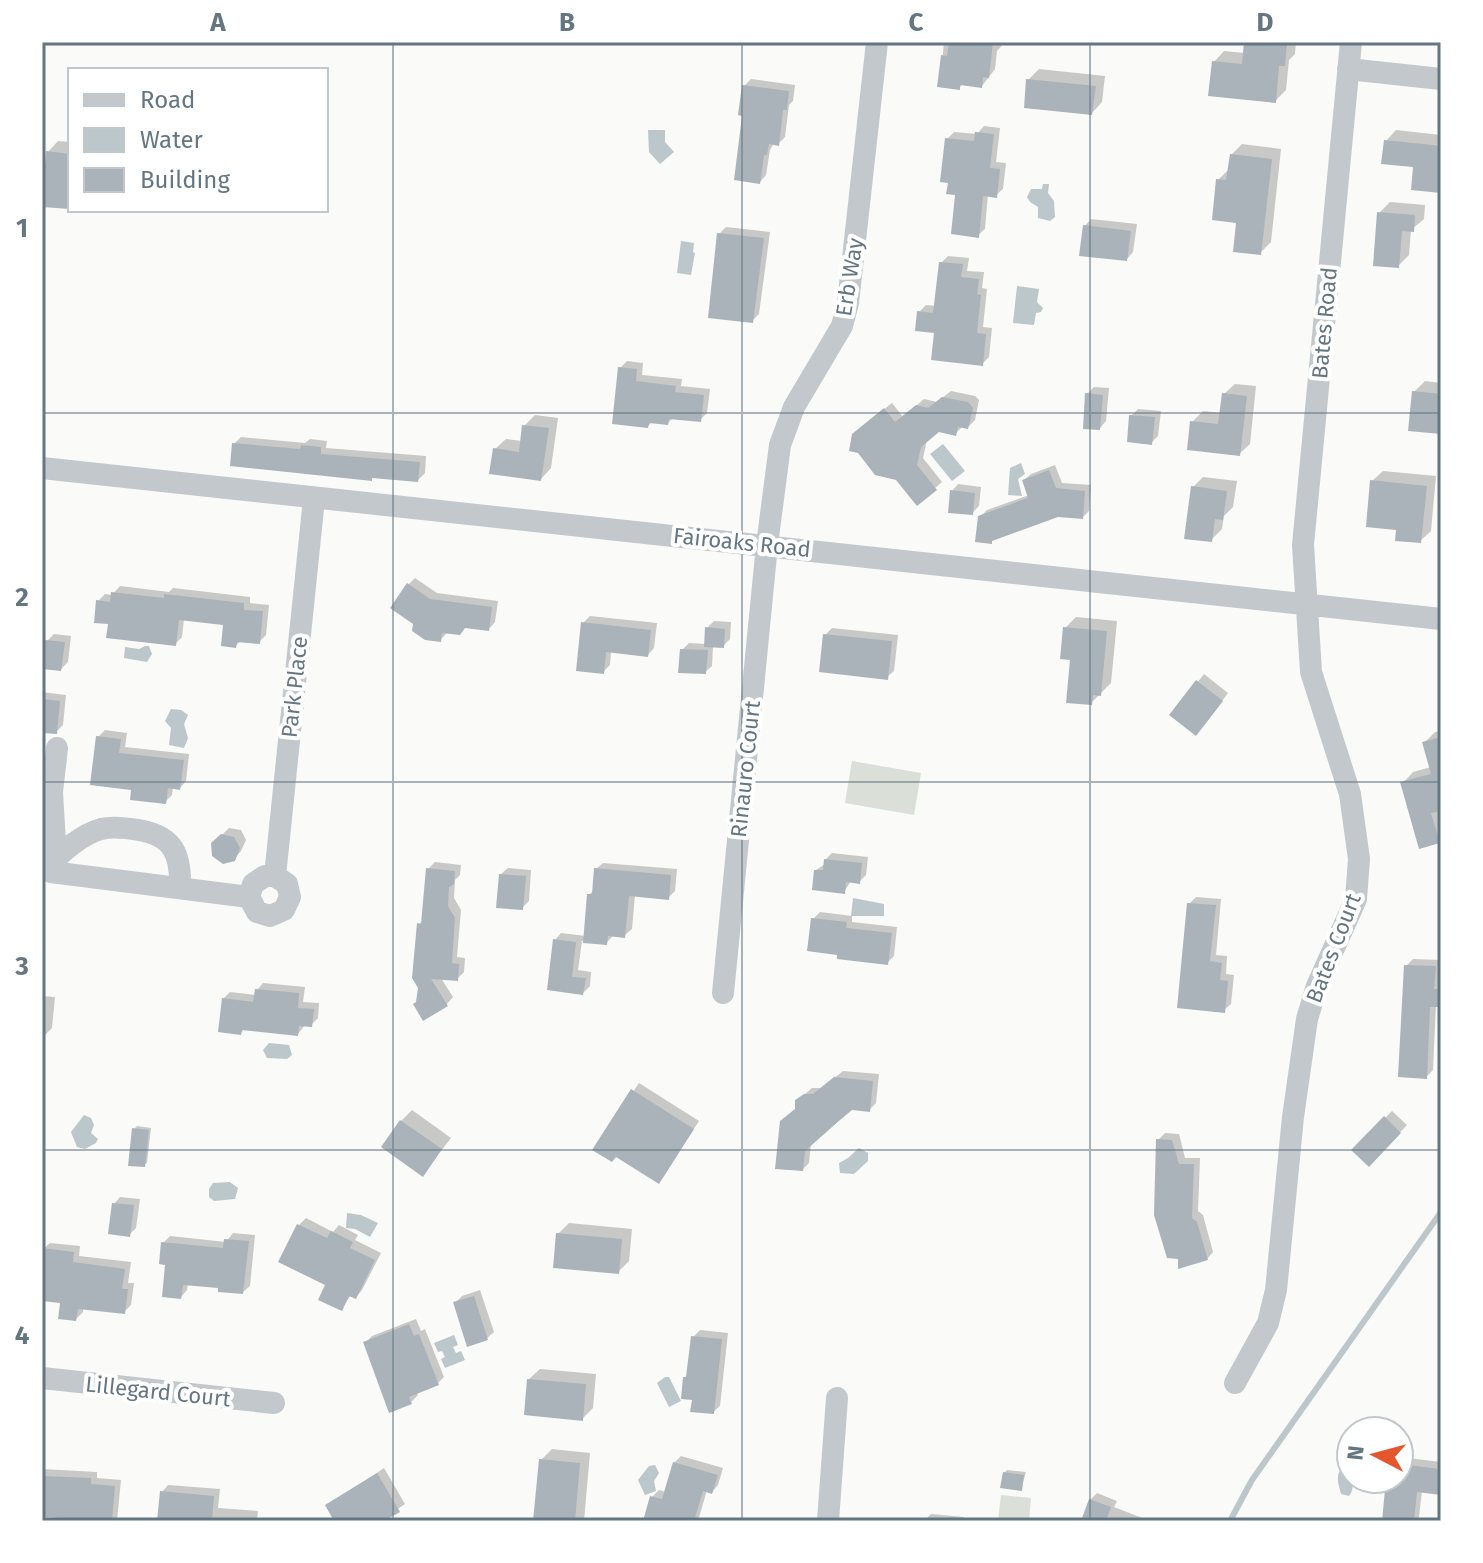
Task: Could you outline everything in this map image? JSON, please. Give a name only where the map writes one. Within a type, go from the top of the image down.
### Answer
[{"type":"street","name":"Erb Way","points":[[767,545],[780,445],[794,407],[842,326],[848,303],[877,42]]},
{"type":"street","name":"Bates Road","points":[[1304,604],[1303,545],[1351,42]]},
{"type":"street","points":[[1348,69],[1441,79]]},
{"type":"street","name":"Fairoaks Road","points":[[42,468],[1441,619]]},
{"type":"street","name":"Park Place","points":[[45,866],[249,897],[257,912],[270,916],[284,910],[290,897],[287,884],[275,876],[314,499]]},
{"type":"street","name":"Rinauro Court","points":[[723,993],[767,545]]},
{"type":"street","name":"Bates Court","points":[[1235,1383],[1268,1323],[1276,1290],[1293,1117],[1307,1019],[1317,986],[1356,899],[1359,859],[1350,794],[1311,672],[1304,604]]},
{"type":"street","points":[[45,866],[55,843],[51,808],[57,748]]},
{"type":"street","points":[[45,866],[60,853],[100,829],[142,830],[156,833],[167,841],[176,854],[181,868],[180,888]]},
{"type":"street","points":[[249,897],[253,884],[265,876],[275,876]]},
{"type":"street","name":"Lillegard Court","points":[[42,1378],[274,1403]]},
{"type":"street","points":[[828,1521],[837,1398]]},
{"type":"shaded area","points":[[852,761],[921,773],[914,815],[845,803]]},
{"type":"shaded area","points":[[1001,1495],[1031,1498],[1029,1521],[998,1521]]},
{"type":"water","points":[[648,130],[665,130],[665,142],[674,152],[660,164],[649,152]]},
{"type":"water","points":[[1043,184],[1049,184],[1048,193],[1054,201],[1055,217],[1050,221],[1038,218],[1038,207],[1027,197],[1031,189],[1042,189]]},
{"type":"water","points":[[681,241],[694,243],[691,275],[677,273]]},
{"type":"water","points":[[1017,286],[1039,289],[1037,302],[1043,308],[1036,313],[1034,325],[1013,323]]},
{"type":"water","points":[[943,444],[965,471],[952,481],[930,454]]},
{"type":"water","points":[[1021,463],[1025,474],[1018,479],[1022,496],[1008,495],[1010,468]]},
{"type":"water","points":[[149,646],[152,654],[147,662],[124,658],[125,647],[139,649]]},
{"type":"water","points":[[171,709],[188,715],[184,724],[188,738],[184,748],[169,745],[171,728],[165,721]]},
{"type":"water","points":[[853,898],[884,904],[884,916],[851,916]]},
{"type":"water","points":[[269,1043],[289,1045],[292,1055],[287,1059],[267,1058],[263,1050]]},
{"type":"water","points":[[84,1115],[91,1118],[94,1125],[91,1133],[98,1139],[85,1149],[77,1147],[71,1132]]},
{"type":"water","points":[[859,1148],[868,1153],[868,1161],[854,1174],[840,1173],[839,1163]]},
{"type":"water","points":[[230,1182],[238,1188],[235,1199],[214,1201],[209,1197],[213,1183]]},
{"type":"water","points":[[347,1213],[378,1223],[370,1237],[346,1228]]},
{"type":"water","points":[[454,1335],[458,1345],[453,1347],[456,1353],[461,1351],[465,1360],[445,1368],[441,1359],[445,1357],[442,1351],[438,1352],[434,1343]]},
{"type":"water","points":[[669,1377],[681,1401],[669,1407],[657,1383]]},
{"type":"water","points":[[655,1465],[659,1473],[654,1481],[656,1491],[645,1495],[638,1480],[649,1466]]},
{"type":"building","points":[[949,42],[993,42],[989,78],[983,77],[982,88],[960,85],[960,90],[937,87],[941,55],[947,56]]},
{"type":"building","points":[[1244,42],[1287,42],[1285,66],[1279,66],[1276,103],[1208,96],[1212,61],[1242,64]]},
{"type":"building","points":[[1026,79],[1096,86],[1092,115],[1024,108]]},
{"type":"building","points":[[742,85],[789,91],[787,110],[783,110],[779,146],[769,144],[767,155],[764,155],[760,184],[734,180],[742,116],[738,115]]},
{"type":"building","points":[[975,132],[994,134],[990,168],[1000,169],[997,198],[983,196],[979,238],[951,234],[955,195],[946,194],[948,183],[940,182],[945,138],[974,141]]},
{"type":"building","points":[[1384,140],[1441,146],[1441,193],[1411,190],[1413,167],[1381,164]]},
{"type":"building","points":[[46,151],[68,154],[68,209],[42,207]]},
{"type":"building","points":[[1230,154],[1272,159],[1261,255],[1233,252],[1236,223],[1212,220],[1216,179],[1226,180]]},
{"type":"building","points":[[1377,212],[1415,215],[1414,232],[1402,231],[1399,268],[1373,266]]},
{"type":"building","points":[[1083,225],[1131,231],[1127,261],[1079,256]]},
{"type":"building","points":[[717,233],[764,238],[753,323],[708,318]]},
{"type":"building","points":[[939,262],[963,264],[961,277],[979,279],[977,294],[981,295],[977,333],[986,334],[983,366],[931,360],[934,333],[915,331],[917,311],[933,313]]},
{"type":"building","points":[[618,367],[637,369],[636,381],[676,386],[675,392],[704,395],[701,422],[669,419],[668,425],[649,423],[648,428],[612,424]]},
{"type":"building","points":[[1412,391],[1441,394],[1441,434],[1408,431]]},
{"type":"building","points":[[1085,393],[1103,395],[1100,430],[1083,429]]},
{"type":"building","points":[[1222,393],[1247,396],[1240,456],[1187,450],[1190,421],[1218,424]]},
{"type":"building","points":[[942,397],[968,402],[973,408],[968,429],[958,427],[956,436],[939,432],[921,447],[917,465],[937,490],[917,506],[896,480],[875,475],[858,453],[849,451],[852,434],[884,408],[895,422],[916,405],[928,408]]},
{"type":"building","points":[[1129,415],[1155,417],[1152,445],[1127,442]]},
{"type":"building","points":[[522,425],[549,428],[541,481],[489,474],[493,448],[519,452]]},
{"type":"building","points":[[232,443],[300,449],[301,445],[321,447],[321,454],[420,462],[418,482],[372,478],[372,481],[230,466]]},
{"type":"building","points":[[1049,470],[1056,488],[1085,491],[1083,519],[1058,517],[992,541],[992,544],[975,542],[978,516],[1028,498],[1022,480]]},
{"type":"building","points":[[1370,480],[1427,486],[1421,543],[1395,541],[1396,530],[1366,527]]},
{"type":"building","points":[[1191,486],[1227,491],[1223,520],[1215,519],[1212,542],[1184,539]]},
{"type":"building","points":[[950,490],[975,493],[973,515],[948,513]]},
{"type":"building","points":[[407,583],[430,599],[492,607],[489,631],[465,628],[460,635],[442,633],[441,642],[425,640],[412,631],[413,624],[390,608]]},
{"type":"building","points":[[111,592],[244,603],[244,610],[263,611],[260,644],[237,642],[236,648],[221,646],[223,625],[179,620],[176,646],[106,638],[108,624],[94,623],[96,600],[110,602]]},
{"type":"building","points":[[581,622],[651,630],[648,657],[606,652],[604,674],[576,671]]},
{"type":"building","points":[[705,627],[725,629],[724,648],[704,647]]},
{"type":"building","points":[[1063,627],[1107,631],[1101,696],[1093,695],[1092,705],[1066,703],[1070,660],[1060,659]]},
{"type":"building","points":[[823,634],[892,641],[888,680],[819,672]]},
{"type":"building","points":[[45,640],[65,642],[61,671],[42,669]]},
{"type":"building","points":[[680,649],[708,650],[706,674],[678,673]]},
{"type":"building","points":[[1196,680],[1223,701],[1196,736],[1169,715]]},
{"type":"building","points":[[42,699],[60,701],[57,734],[42,733]]},
{"type":"building","points":[[96,736],[121,739],[119,753],[184,760],[180,790],[168,788],[166,804],[130,800],[131,790],[90,785]]},
{"type":"building","points":[[1441,737],[1441,811],[1431,813],[1440,843],[1419,849],[1400,782],[1431,774],[1422,742]]},
{"type":"building","points":[[221,834],[234,837],[240,848],[235,861],[223,864],[212,856],[211,843]]},
{"type":"building","points":[[824,859],[862,863],[860,884],[846,882],[845,894],[812,890],[814,870],[823,870]]},
{"type":"building","points":[[426,868],[455,871],[454,884],[449,887],[448,906],[455,918],[452,963],[459,964],[458,981],[431,979],[448,1006],[423,1021],[413,1004],[418,988],[412,978]]},
{"type":"building","points":[[594,868],[671,875],[669,900],[629,896],[625,938],[608,936],[607,945],[583,943],[587,894],[592,894]]},
{"type":"building","points":[[499,874],[526,876],[523,910],[496,908]]},
{"type":"building","points":[[1187,903],[1216,905],[1210,961],[1222,963],[1220,980],[1228,981],[1225,1013],[1177,1008]]},
{"type":"building","points":[[811,918],[847,922],[846,928],[892,933],[888,965],[837,959],[837,955],[807,951]]},
{"type":"building","points":[[553,939],[576,942],[572,977],[586,978],[583,995],[547,990]]},
{"type":"building","points":[[1404,965],[1436,966],[1434,989],[1441,989],[1441,1007],[1430,1007],[1427,1079],[1398,1077]]},
{"type":"building","points":[[255,989],[299,993],[298,1008],[314,1009],[312,1027],[299,1026],[298,1036],[242,1030],[241,1035],[218,1032],[222,998],[253,1002]]},
{"type":"building","points":[[834,1077],[873,1081],[870,1112],[852,1110],[840,1120],[805,1151],[803,1171],[775,1169],[780,1121],[795,1109],[795,1100],[804,1094],[813,1094]]},
{"type":"building","points":[[631,1089],[694,1129],[659,1184],[616,1157],[612,1162],[592,1150]]},
{"type":"building","points":[[1384,1116],[1401,1133],[1369,1167],[1351,1150]]},
{"type":"building","points":[[400,1120],[442,1149],[423,1177],[381,1147]]},
{"type":"building","points":[[132,1128],[149,1130],[145,1167],[128,1166]]},
{"type":"building","points":[[1156,1139],[1172,1140],[1179,1164],[1194,1164],[1192,1218],[1197,1222],[1208,1260],[1178,1269],[1178,1259],[1167,1258],[1154,1215]]},
{"type":"building","points":[[112,1203],[134,1205],[130,1237],[108,1234]]},
{"type":"building","points":[[297,1224],[327,1238],[331,1231],[353,1242],[350,1248],[375,1260],[356,1299],[349,1296],[342,1311],[318,1300],[325,1285],[278,1262]]},
{"type":"building","points":[[556,1233],[622,1239],[619,1274],[553,1268]]},
{"type":"building","points":[[224,1239],[249,1241],[243,1294],[183,1285],[181,1299],[162,1297],[165,1265],[159,1264],[161,1242],[223,1248]]},
{"type":"building","points":[[42,1248],[74,1252],[73,1262],[125,1269],[122,1289],[128,1289],[125,1314],[78,1309],[76,1321],[58,1319],[60,1303],[42,1301]]},
{"type":"building","points":[[474,1296],[488,1340],[467,1347],[453,1302]]},
{"type":"building","points":[[409,1324],[414,1336],[419,1334],[439,1385],[409,1397],[412,1404],[389,1413],[363,1342]]},
{"type":"building","points":[[691,1336],[722,1339],[714,1414],[690,1412],[692,1400],[681,1399]]},
{"type":"building","points":[[527,1379],[586,1384],[583,1421],[524,1415]]},
{"type":"building","points":[[539,1459],[580,1463],[575,1521],[533,1521]]},
{"type":"building","points":[[673,1462],[718,1475],[712,1494],[703,1491],[694,1521],[643,1521],[650,1496],[662,1499]]},
{"type":"building","points":[[1415,1466],[1441,1469],[1441,1495],[1417,1492],[1414,1521],[1382,1521],[1384,1495],[1415,1495]]},
{"type":"building","points":[[1003,1472],[1024,1475],[1022,1491],[1000,1488]]},
{"type":"building","points":[[377,1473],[400,1512],[384,1521],[334,1521],[325,1505]]},
{"type":"building","points":[[42,1476],[91,1478],[91,1484],[115,1486],[112,1521],[42,1517]]},
{"type":"building","points":[[160,1491],[214,1496],[212,1521],[157,1521]]},
{"type":"building","points":[[1089,1499],[1111,1507],[1106,1521],[1081,1521]]},
{"type":"waterway","points":[[1230,1521],[1252,1480],[1441,1212]]}]
